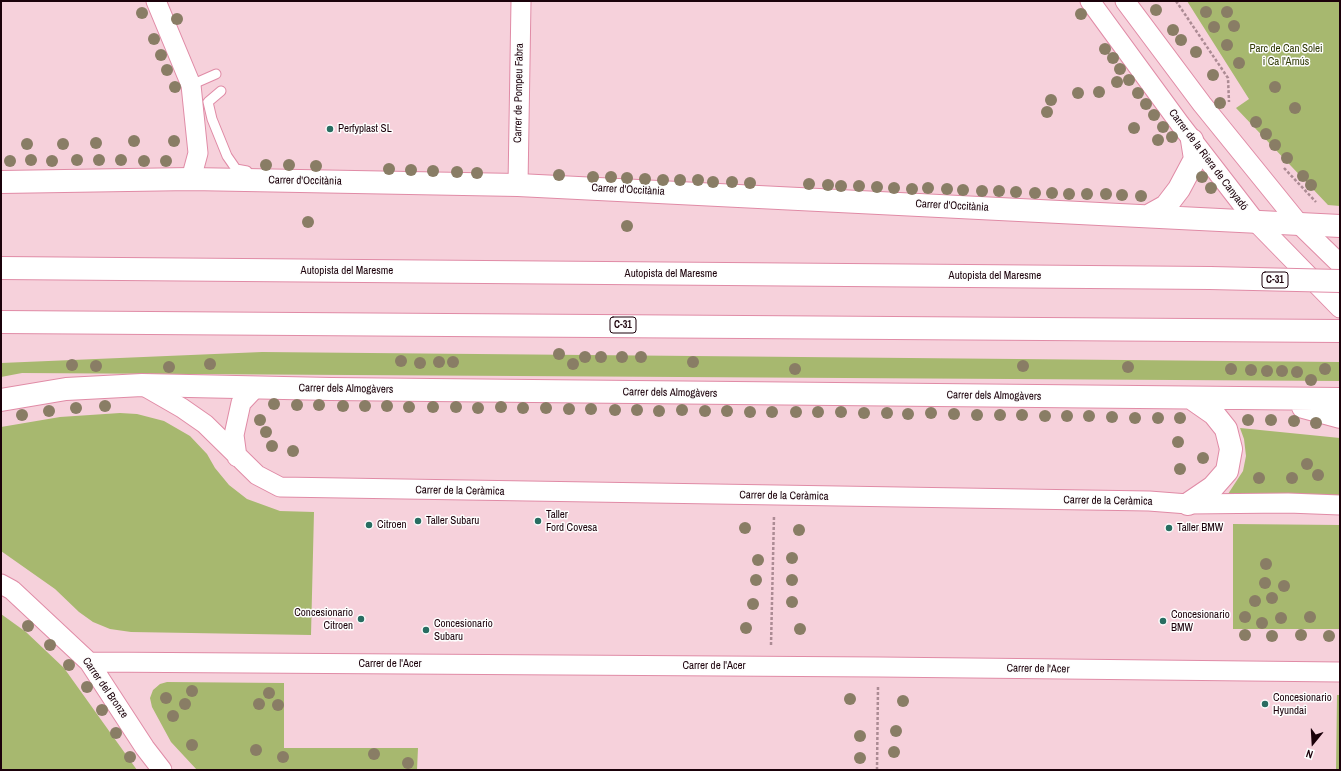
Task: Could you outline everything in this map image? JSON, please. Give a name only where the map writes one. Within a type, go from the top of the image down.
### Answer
[{"type":"main road","points":[[1148,216],[1166,206],[1179,189],[1195,159],[1192,140]]},
{"type":"main road","name":"Carrer d'Occitània","points":[[1,182],[191,179],[518,184],[1340,226]]},
{"type":"main road","name":"Autopista del Maresme","points":[[1,268],[1210,278],[1340,281]]},
{"type":"main road","name":"C-31","points":[[1,322],[1245,329],[1340,331]]},
{"type":"main road","name":"Carrer dels Almogàvers","points":[[1,400],[66,389],[142,385],[1340,400]]},
{"type":"main road","points":[[1188,504],[1213,487],[1227,471],[1232,449],[1226,429],[1214,414],[1191,398]]},
{"type":"main road","points":[[1277,399],[1340,417]]},
{"type":"street","points":[[156,1],[191,85],[198,153],[191,179]]},
{"type":"street","name":"Carrer de Pompeu Fabra","points":[[518,184],[521,1]]},
{"type":"street","name":"Carrer de la Riera de Canyadó","points":[[1090,1],[1192,140],[1255,221],[1340,308]]},
{"type":"street","points":[[1125,1],[1202,104],[1300,225],[1340,264]]},
{"type":"street","name":"Carrer de la Ceràmica","points":[[142,385],[182,408],[205,424],[257,475],[280,487],[1142,501],[1188,504],[1340,505]]},
{"type":"street","points":[[237,457],[234,435],[241,403],[256,387]]},
{"type":"street","name":"Carrer del Bronze","points":[[1,584],[12,590],[89,662],[145,748],[162,770]]},
{"type":"street","name":"Carrer de l'Acer","points":[[89,662],[770,666],[1340,672]]},
{"type":"lane","points":[[191,85],[216,74]]},
{"type":"lane","points":[[221,91],[208,102],[212,119],[226,156],[236,169],[267,173],[306,181]]},
{"type":"path","points":[[1176,1],[1228,78],[1230,105]]},
{"type":"path","points":[[1283,167],[1319,205]]},
{"type":"path","points":[[770,666],[775,496]]},
{"type":"path","points":[[877,770],[879,667]]},
{"type":"green space","name":"Parc de Can Solei i Ca l'Arnús","points":[[1187,1],[1340,1],[1340,206],[1328,205],[1236,108],[1249,99]]},
{"type":"green space","points":[[262,352],[1340,362],[1340,381],[22,373],[1,377],[1,363]]},
{"type":"green space","points":[[120,413],[137,414],[164,421],[190,436],[207,454],[215,468],[229,485],[247,499],[280,511],[314,512],[311,635],[131,632],[110,629],[93,622],[79,612],[55,589],[1,551],[1,427],[60,417]]},
{"type":"green space","points":[[1240,428],[1340,438],[1340,495],[1228,494],[1243,471],[1246,456],[1244,439]]},
{"type":"green space","points":[[1233,524],[1340,525],[1340,629],[1233,629]]},
{"type":"green space","points":[[1,614],[26,632],[64,668],[137,770],[1,770]]},
{"type":"green space","points":[[167,682],[284,683],[284,748],[418,748],[417,770],[197,770],[171,742],[152,707],[150,698],[153,690],[160,684]]},
{"type":"green space","points":[[1337,695],[1340,695],[1340,770],[1336,770]]},
{"type":"place","name":"Perfyplast SL","points":[[330,129]]},
{"type":"place","name":"Taller Subaru","points":[[418,521]]},
{"type":"place","name":"Taller Ford Covesa","points":[[538,521]]},
{"type":"place","name":"Citroen","points":[[369,525]]},
{"type":"place","name":"Taller BMW","points":[[1169,528]]},
{"type":"place","name":"Concesionario Citroen","points":[[361,619]]},
{"type":"place","name":"Concesionario BMW","points":[[1163,621]]},
{"type":"place","name":"Concesionario Subaru","points":[[426,630]]},
{"type":"place","name":"Concesionario Hyundai","points":[[1265,704]]}]
